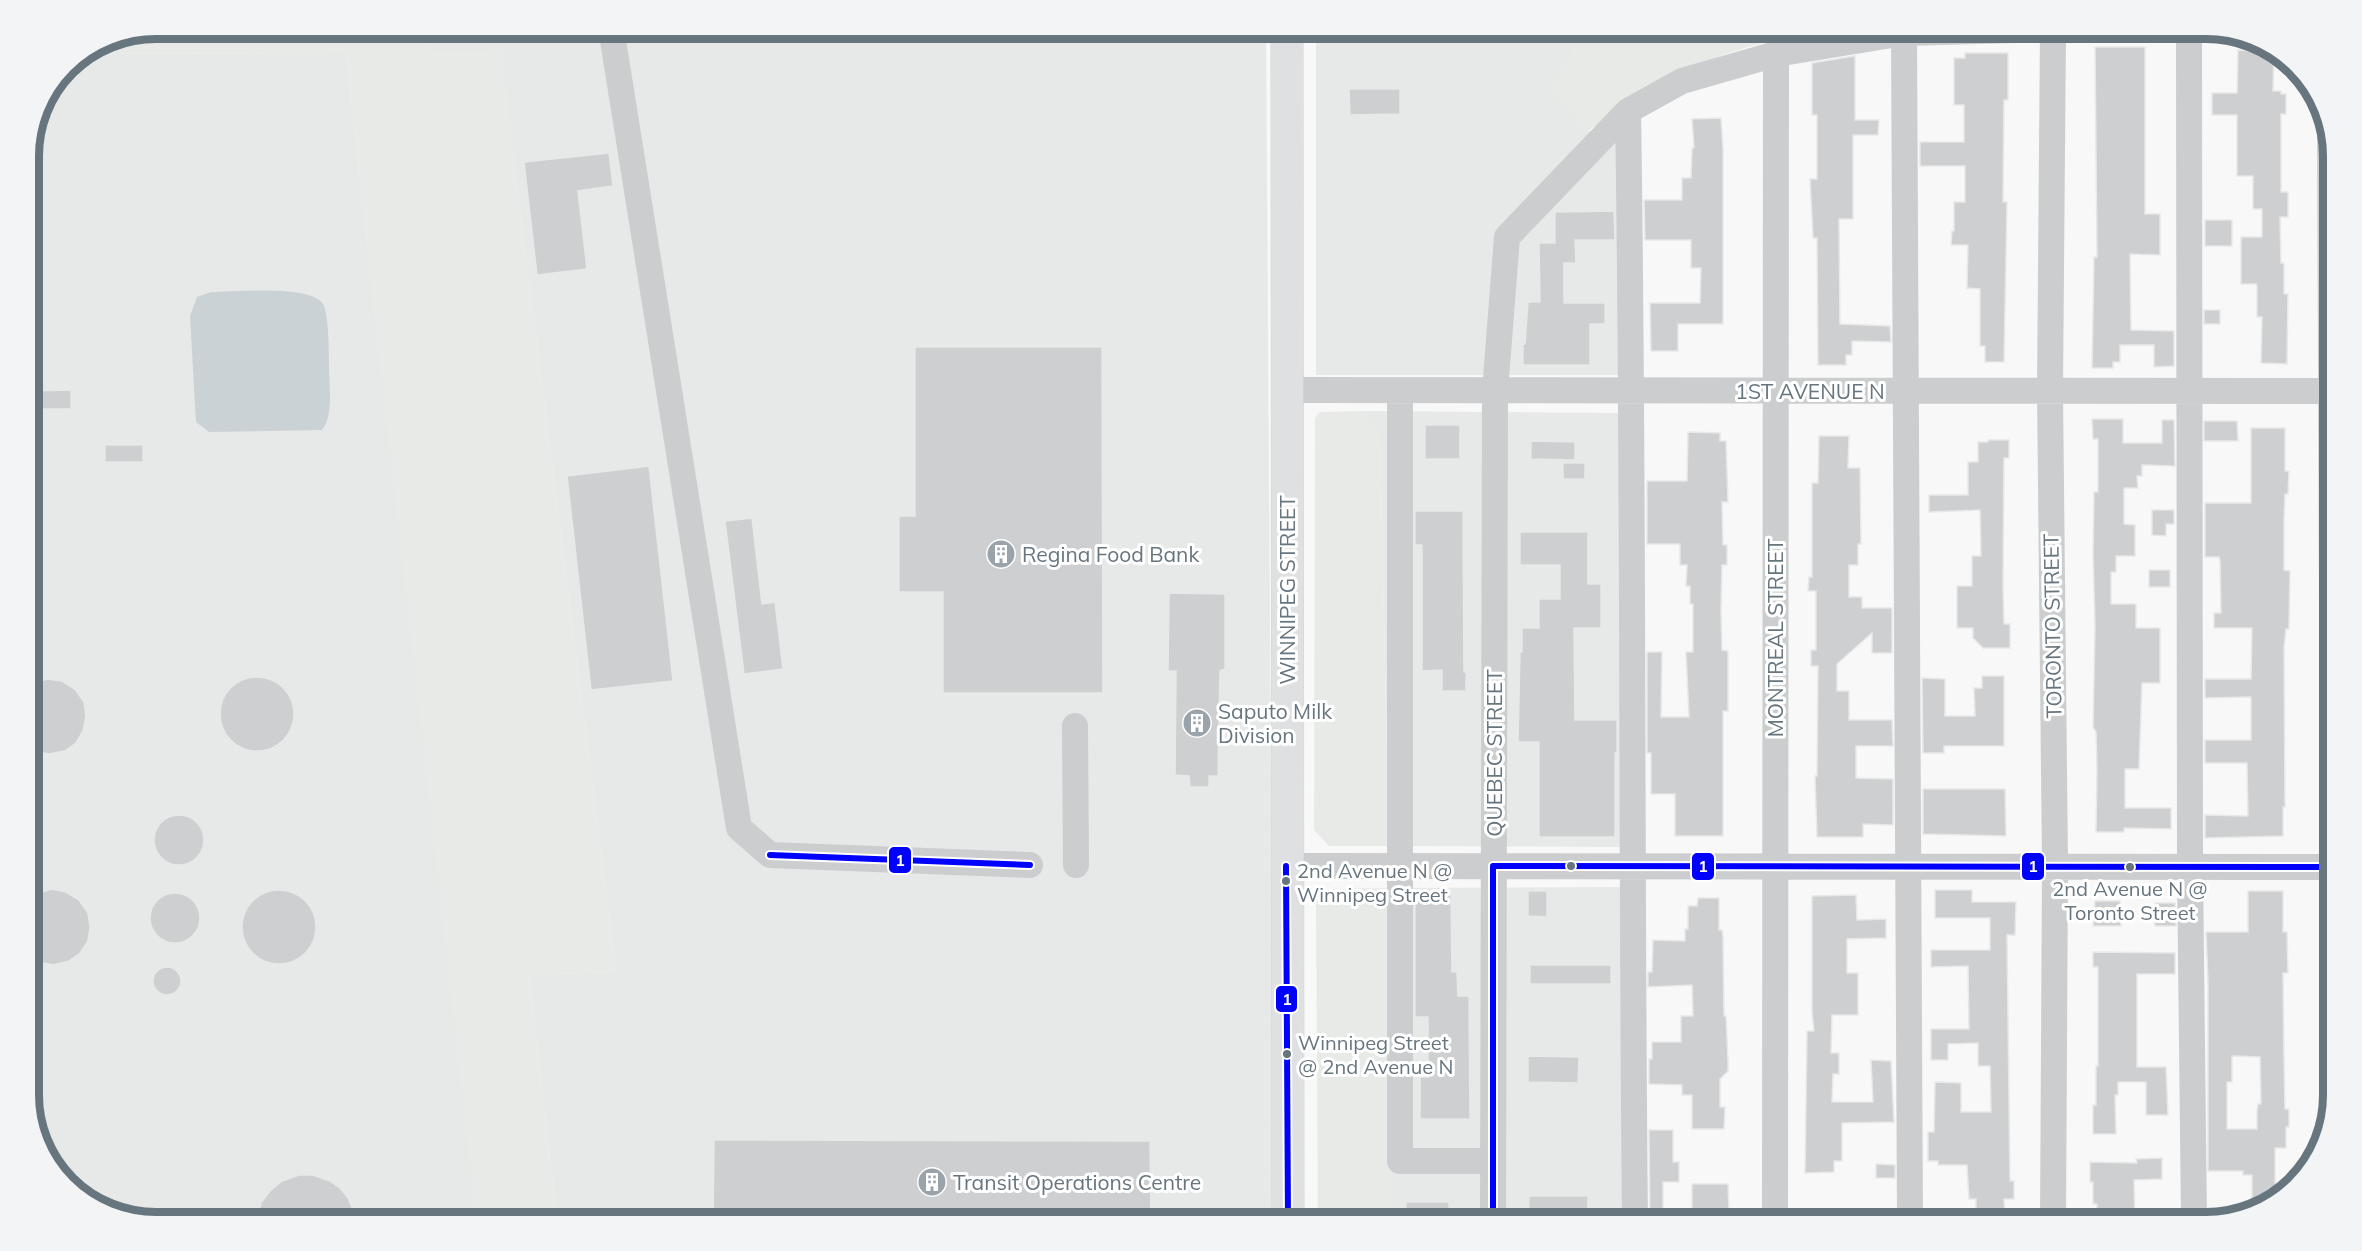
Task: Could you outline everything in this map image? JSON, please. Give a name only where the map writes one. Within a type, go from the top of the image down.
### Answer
[{"type":"main road","name":"WINNIPEG STREET","points":[[1287,39],[1288,1212]]},
{"type":"street","points":[[613,39],[740,828],[770,855],[1030,865]]},
{"type":"street","name":"QUEBEC STREET","points":[[1493,1212],[1495,391],[1507,237],[1628,111],[1682,81],[1776,54],[1867,39]]},
{"type":"street","points":[[1904,39],[1910,1212]]},
{"type":"street","name":"TORONTO STREET","points":[[2053,39],[2050,391],[2055,866],[2053,1212]]},
{"type":"street","points":[[2189,39],[2190,867],[2194,1212]]},
{"type":"street","name":"MONTREAL STREET","points":[[1775,1212],[1776,54]]},
{"type":"street","points":[[1628,111],[1632,391],[1631,866],[1635,1212]]},
{"type":"street","name":"1ST AVENUE N","points":[[1287,390],[2323,391]]},
{"type":"street","points":[[1400,391],[1400,1161],[1493,1161]]},
{"type":"street","points":[[1075,726],[1076,865]]},
{"type":"street","points":[[1286,866],[2323,867]]},
{"type":"shaded area","points":[[149,39],[430,39],[432,51],[500,50],[616,972],[529,975],[556,1212],[475,1212],[346,53],[100,54],[126,43]]},
{"type":"shaded area","points":[[430,39],[1266,39],[1274,1212],[556,1212],[529,975],[616,972],[500,51],[432,51]]},
{"type":"shaded area","points":[[1316,39],[1581,39],[1549,91],[1588,131],[1622,131],[1624,375],[1316,375]]},
{"type":"shaded area","points":[[1581,39],[1779,39],[1714,58],[1666,79],[1588,131],[1548,91]]},
{"type":"shaded area","points":[[346,53],[476,1212],[156,1212],[133,1210],[104,1200],[79,1183],[59,1160],[45,1132],[39,1102],[39,149],[48,111],[59,91],[73,73],[100,54]]},
{"type":"shaded area","points":[[288,291],[316,298],[323,304],[328,335],[330,400],[326,424],[322,430],[209,432],[196,422],[190,316],[197,297],[211,292]]},
{"type":"shaded area","points":[[1363,411],[1622,413],[1625,847],[1389,846],[1380,437]]},
{"type":"shaded area","points":[[1363,411],[1380,436],[1389,846],[1329,846],[1314,830],[1315,418],[1320,412]]},
{"type":"shaded area","points":[[1626,887],[1627,1212],[1391,1212],[1390,888]]},
{"type":"shaded area","points":[[1390,888],[1391,1212],[1318,1212],[1316,901],[1331,889]]},
{"type":"building","points":[[2095,47],[2145,47],[2145,214],[2160,214],[2160,255],[2130,254],[2131,330],[2174,331],[2174,366],[2154,367],[2154,345],[2120,345],[2120,362],[2113,362],[2113,368],[2092,368],[2094,257],[2097,257]]},
{"type":"building","points":[[2238,50],[2258,51],[2274,61],[2273,91],[2286,94],[2286,114],[2281,114],[2281,192],[2288,192],[2288,217],[2280,217],[2284,294],[2288,294],[2287,364],[2261,363],[2262,317],[2257,317],[2257,286],[2256,284],[2241,284],[2241,237],[2262,237],[2262,209],[2253,209],[2253,176],[2237,176],[2237,115],[2212,115],[2212,93],[2237,93]]},
{"type":"building","points":[[1965,53],[2008,53],[2008,100],[2004,100],[2003,202],[2007,202],[2004,362],[1985,362],[1985,346],[1980,346],[1980,289],[1967,288],[1968,245],[1951,245],[1952,231],[1954,231],[1954,202],[1965,202],[1965,166],[1920,166],[1920,142],[1964,142],[1964,105],[1954,105],[1954,58],[1965,58]]},
{"type":"building","points":[[1855,56],[1855,120],[1879,120],[1878,135],[1853,135],[1853,219],[1839,219],[1840,324],[1890,326],[1891,342],[1852,341],[1852,355],[1846,355],[1846,365],[1818,365],[1817,238],[1813,238],[1810,179],[1817,179],[1817,115],[1812,115],[1812,63]]},
{"type":"building","points":[[1349,89],[1400,89],[1400,114],[1350,115]]},
{"type":"building","points":[[1721,118],[1723,324],[1678,324],[1678,351],[1651,351],[1650,303],[1700,303],[1701,268],[1691,268],[1691,240],[1645,240],[1644,200],[1682,200],[1682,178],[1691,178],[1692,148],[1694,148],[1692,119]]},
{"type":"building","points":[[609,153],[613,186],[578,191],[587,269],[537,275],[524,162]]},
{"type":"building","points":[[1614,211],[1615,240],[1575,240],[1576,263],[1564,263],[1564,303],[1605,303],[1605,324],[1590,324],[1590,365],[1523,365],[1528,302],[1540,302],[1539,243],[1555,243],[1555,212]]},
{"type":"building","points":[[2205,220],[2232,220],[2232,246],[2205,246]]},
{"type":"building","points":[[2204,310],[2220,310],[2220,324],[2204,324]]},
{"type":"building","name":"Regina Food Bank","points":[[915,347],[1102,347],[1103,693],[943,693],[943,592],[899,592],[899,516],[915,516]]},
{"type":"building","points":[[71,390],[71,409],[39,409],[39,391]]},
{"type":"building","points":[[2092,419],[2123,419],[2123,443],[2162,443],[2162,420],[2174,420],[2175,466],[2142,465],[2142,476],[2137,476],[2138,488],[2124,488],[2124,524],[2135,525],[2135,556],[2116,556],[2116,572],[2111,572],[2111,604],[2136,604],[2136,628],[2160,628],[2160,683],[2142,683],[2139,769],[2125,769],[2125,808],[2171,808],[2171,829],[2124,828],[2124,832],[2096,832],[2096,732],[2093,727],[2095,626],[2093,553],[2094,492],[2098,492],[2098,439],[2093,439]]},
{"type":"building","points":[[2204,421],[2237,421],[2238,441],[2204,441]]},
{"type":"building","points":[[1425,425],[1460,425],[1460,459],[1425,459]]},
{"type":"building","points":[[2251,428],[2285,428],[2285,471],[2289,471],[2284,521],[2284,570],[2290,571],[2289,629],[2286,629],[2284,647],[2285,807],[2283,807],[2283,836],[2205,838],[2205,815],[2248,816],[2247,763],[2205,763],[2205,740],[2251,740],[2251,697],[2205,698],[2205,679],[2251,679],[2252,628],[2214,628],[2214,613],[2221,613],[2220,561],[2219,557],[2205,557],[2205,503],[2251,503]]},
{"type":"building","points":[[1688,432],[1720,433],[1720,441],[1726,441],[1728,502],[1722,502],[1723,545],[1727,545],[1727,565],[1722,565],[1721,610],[1722,650],[1728,651],[1728,711],[1723,711],[1723,836],[1675,836],[1675,794],[1651,794],[1651,753],[1647,753],[1647,652],[1662,652],[1661,717],[1689,717],[1686,652],[1693,652],[1693,604],[1690,604],[1690,586],[1686,586],[1687,565],[1680,565],[1680,544],[1647,544],[1647,481],[1687,481]]},
{"type":"building","points":[[1819,436],[1849,436],[1848,468],[1860,468],[1861,544],[1858,544],[1858,565],[1849,565],[1849,597],[1862,597],[1862,608],[1892,608],[1892,653],[1872,653],[1872,633],[1837,664],[1837,691],[1849,691],[1849,720],[1892,720],[1893,746],[1856,746],[1856,778],[1893,779],[1893,825],[1863,824],[1863,837],[1817,837],[1815,776],[1817,776],[1818,666],[1811,666],[1811,650],[1816,650],[1816,591],[1808,591],[1809,577],[1812,577],[1812,483],[1818,483]]},
{"type":"building","points":[[1988,440],[2009,440],[2009,458],[2004,458],[2003,586],[2004,624],[2010,624],[2010,648],[1983,648],[1973,638],[1973,628],[1957,628],[1957,586],[1972,586],[1972,556],[1981,556],[1980,510],[1929,512],[1929,495],[1968,495],[1968,462],[1978,462],[1978,442],[1988,442]]},
{"type":"building","points":[[1531,441],[1575,442],[1575,460],[1531,459]]},
{"type":"building","points":[[105,445],[143,445],[143,462],[105,462]]},
{"type":"building","points":[[1563,463],[1585,463],[1585,479],[1563,479]]},
{"type":"building","points":[[649,466],[673,681],[591,690],[567,476]]},
{"type":"building","points":[[2152,510],[2174,510],[2174,524],[2166,524],[2166,536],[2152,535]]},
{"type":"building","points":[[1415,511],[1463,511],[1466,691],[1442,691],[1442,670],[1422,671],[1422,545],[1415,545]]},
{"type":"building","points":[[752,518],[762,604],[775,602],[783,669],[744,674],[725,521]]},
{"type":"building","points":[[1520,532],[1588,532],[1588,584],[1601,584],[1601,628],[1574,628],[1575,720],[1617,720],[1615,837],[1539,837],[1539,742],[1518,742],[1520,652],[1522,652],[1522,628],[1539,628],[1539,599],[1560,599],[1560,565],[1520,565]]},
{"type":"building","points":[[2149,570],[2170,570],[2170,587],[2149,587]]},
{"type":"building","name":"Saputo Milk Division","points":[[1169,593],[1225,594],[1225,669],[1220,671],[1218,776],[1209,776],[1209,787],[1190,787],[1189,776],[1175,775],[1176,671],[1168,671]]},
{"type":"building","points":[[1982,676],[2004,676],[2004,746],[1944,746],[1944,753],[1923,753],[1922,678],[1945,679],[1945,716],[1975,716],[1974,688],[1982,688]]},
{"type":"building","points":[[257,677],[278,683],[288,693],[294,714],[288,735],[278,745],[257,751],[236,745],[226,735],[220,714],[226,693],[236,683]]},
{"type":"building","points":[[48,679],[62,681],[75,689],[84,702],[86,716],[83,731],[76,743],[65,751],[49,754],[39,752],[39,681]]},
{"type":"building","points":[[1923,789],[2005,789],[2006,836],[1923,834]]},
{"type":"building","points":[[179,815],[197,822],[204,840],[197,858],[179,865],[161,858],[154,840],[161,822]]},
{"type":"building","points":[[52,889],[66,892],[79,900],[88,913],[90,927],[88,941],[80,953],[69,961],[53,965],[39,962],[39,893]]},
{"type":"building","points":[[279,890],[300,896],[310,906],[316,927],[310,948],[300,958],[279,964],[258,958],[248,948],[242,927],[248,906],[258,896]]},
{"type":"building","points":[[1935,890],[1972,890],[1972,902],[2016,902],[2015,935],[2007,935],[2010,1181],[2014,1181],[2014,1199],[2004,1199],[2005,1212],[1976,1212],[1976,1199],[1969,1199],[1967,1165],[1938,1165],[1938,1161],[1928,1161],[1928,1132],[1934,1132],[1935,1082],[1961,1083],[1961,1112],[1991,1112],[1990,1066],[1978,1066],[1978,1043],[1948,1044],[1948,1060],[1931,1060],[1931,1029],[1969,1029],[1968,966],[1931,967],[1931,950],[1990,950],[1990,918],[1935,918]]},
{"type":"building","points":[[1528,891],[1547,891],[1547,917],[1528,916]]},
{"type":"building","points":[[2248,891],[2283,891],[2283,932],[2287,932],[2288,973],[2283,973],[2285,1109],[2289,1109],[2289,1127],[2286,1127],[2286,1148],[2275,1148],[2275,1183],[2283,1183],[2253,1202],[2252,1175],[2243,1175],[2243,1171],[2208,1171],[2206,932],[2248,932]],"holes":[[[2232,1056],[2260,1057],[2261,1104],[2258,1104],[2257,1129],[2227,1129],[2227,1082],[2232,1082]]]},
{"type":"building","points":[[175,893],[193,900],[200,918],[193,936],[175,943],[157,936],[150,918],[157,900]]},
{"type":"building","points":[[1415,894],[1451,894],[1452,972],[1457,972],[1458,996],[1469,996],[1470,1119],[1420,1119],[1420,1077],[1428,1077],[1428,1017],[1415,1017]]},
{"type":"building","points":[[1856,895],[1857,920],[1886,919],[1886,938],[1847,939],[1847,973],[1858,973],[1858,1015],[1832,1015],[1831,1053],[1839,1053],[1839,1074],[1833,1074],[1832,1102],[1873,1102],[1871,1060],[1891,1061],[1894,1122],[1842,1123],[1842,1161],[1834,1161],[1834,1172],[1805,1173],[1807,1031],[1814,1031],[1812,896]]},
{"type":"building","points":[[1698,898],[1719,898],[1719,930],[1722,930],[1723,937],[1724,1016],[1726,1016],[1728,1061],[1728,1071],[1720,1079],[1720,1107],[1725,1107],[1724,1129],[1692,1129],[1692,1095],[1682,1095],[1682,1085],[1649,1084],[1652,1042],[1681,1042],[1681,1016],[1693,1016],[1692,985],[1648,987],[1648,972],[1652,972],[1653,940],[1685,941],[1685,929],[1688,929],[1688,906],[1697,906]]},
{"type":"building","points":[[2095,901],[2120,901],[2121,926],[2093,926]]},
{"type":"building","points":[[2155,903],[2175,903],[2176,926],[2155,926]]},
{"type":"building","points":[[2093,952],[2175,953],[2175,974],[2137,974],[2137,1067],[2166,1067],[2168,1115],[2146,1115],[2146,1082],[2118,1082],[2118,1095],[2115,1095],[2116,1134],[2093,1134],[2093,1105],[2096,1105],[2096,1066],[2098,1066],[2098,967],[2093,967]]},
{"type":"building","points":[[1530,965],[1611,965],[1611,984],[1530,984]]},
{"type":"building","points":[[167,967],[177,971],[181,981],[177,991],[167,995],[157,991],[153,981],[157,971]]},
{"type":"building","points":[[1528,1056],[1579,1057],[1578,1083],[1528,1082]]},
{"type":"building","points":[[1649,1130],[1673,1130],[1673,1162],[1679,1162],[1679,1182],[1663,1182],[1663,1212],[1650,1212]]},
{"type":"building","name":"Transit Operations Centre","points":[[714,1140],[1150,1141],[1151,1212],[713,1212]]},
{"type":"building","points":[[2162,1158],[2162,1179],[2134,1180],[2135,1212],[2097,1211],[2097,1204],[2093,1204],[2090,1162],[2137,1163],[2136,1159]]},
{"type":"building","points":[[1876,1164],[1895,1165],[1895,1178],[1876,1178]]},
{"type":"building","points":[[299,1175],[313,1175],[330,1181],[348,1198],[354,1212],[259,1212],[261,1203],[270,1191],[282,1181]]},
{"type":"building","points":[[1692,1184],[1728,1184],[1729,1209],[1692,1209]]},
{"type":"building","points":[[1529,1196],[1588,1196],[1588,1212],[1528,1212]]},
{"type":"building","points":[[1406,1202],[1449,1202],[1449,1212],[1406,1212]]},
{"type":"transit line","name":"1","points":[[770,855],[1030,865]]},
{"type":"transit line","name":"1","points":[[1286,866],[1288,1212]]},
{"type":"transit line","name":"1","points":[[1493,866],[2323,867]]},
{"type":"transit line","name":"1","points":[[1493,866],[1493,1212]]},
{"type":"place","name":"Regina Food Bank","points":[[1001,554]]},
{"type":"place","name":"Saputo Milk Division","points":[[1197,723]]},
{"type":"place","name":"2nd Avenue N @ Toronto Street","points":[[2130,867]]},
{"type":"place","name":"2nd Avenue N @ Winnipeg Street","points":[[1286,881]]},
{"type":"place","name":"Winnipeg Street @ 2nd Avenue N","points":[[1287,1054]]},
{"type":"place","name":"Transit Operations Centre","points":[[932,1182]]}]
